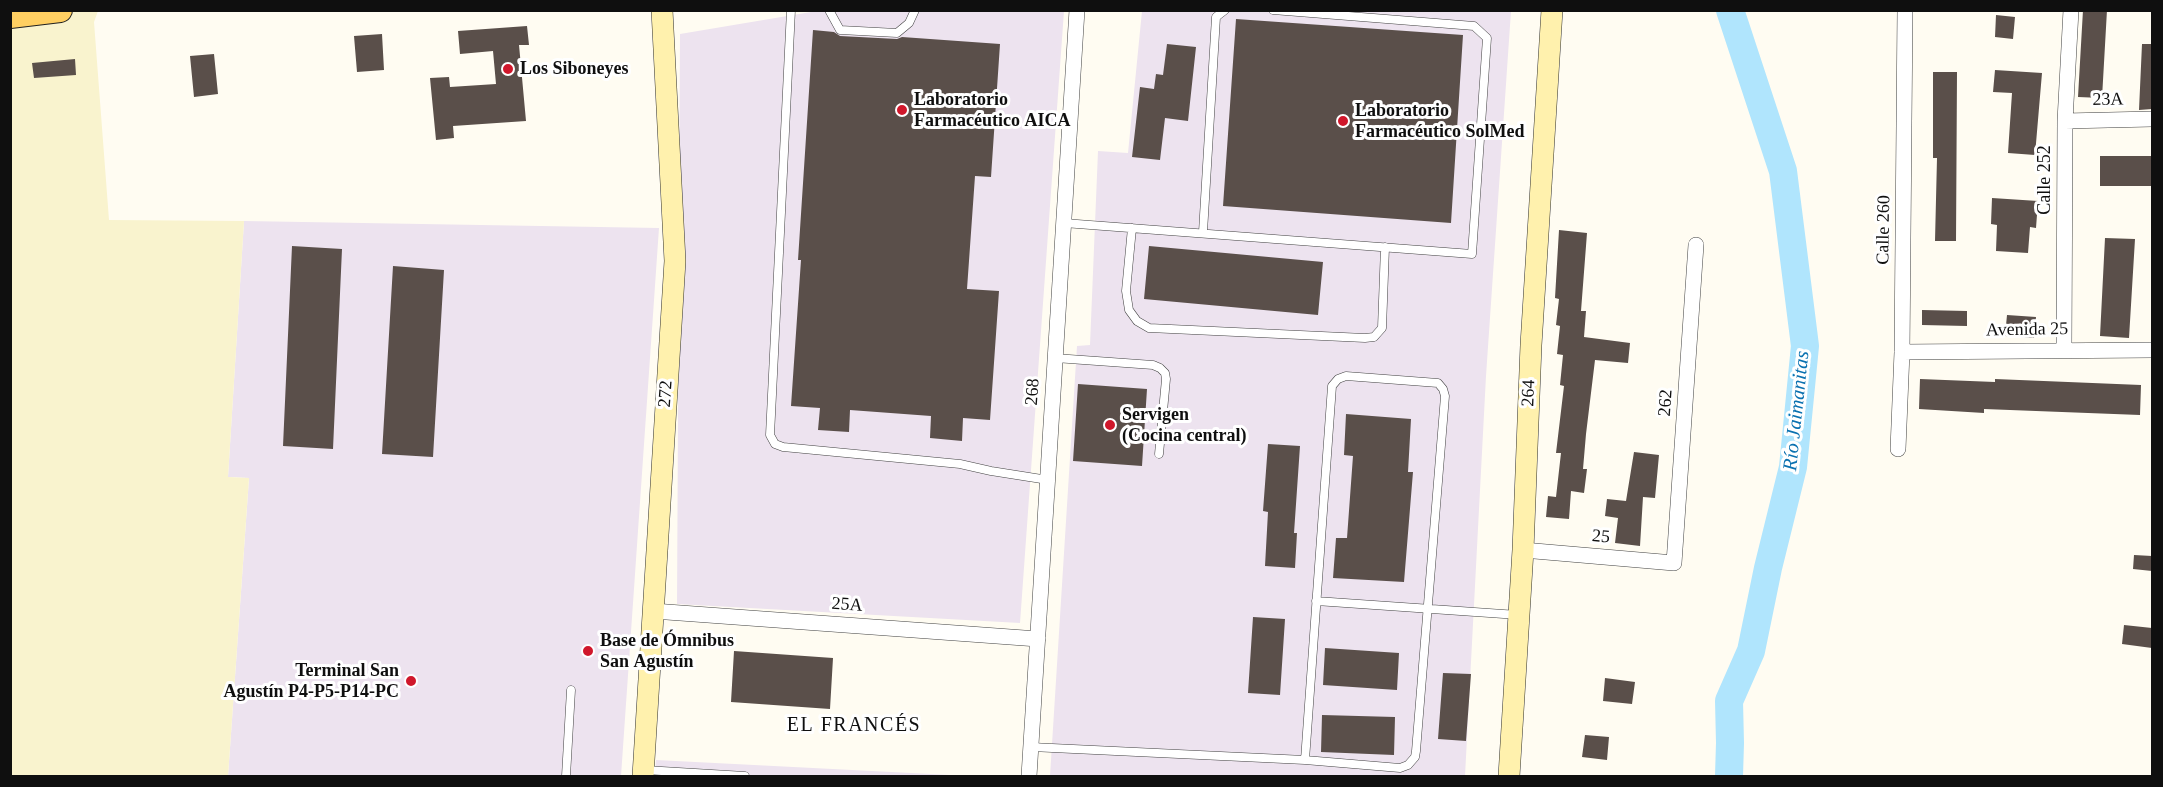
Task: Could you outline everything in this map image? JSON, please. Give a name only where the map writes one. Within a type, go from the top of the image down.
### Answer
[{"type":"main road","points":[[10,16],[60,10]]},
{"type":"street","name":"272","points":[[643,773],[675,261],[662,10]]},
{"type":"street","name":"268","points":[[1029,777],[1077,10]]},
{"type":"street","name":"264","points":[[1509,777],[1523,550],[1531,333],[1552,10]]},
{"type":"street","name":"Calle 260","points":[[1898,449],[1902,352],[1905,10]]},
{"type":"street","name":"Calle 252","points":[[2064,349],[2065,121],[2071,10]]},
{"type":"street","name":"23A","points":[[2065,121],[2152,119]]},
{"type":"street","name":"262","points":[[1674,563],[1696,245]]},
{"type":"street","name":"Avenida 25","points":[[1902,352],[2152,350]]},
{"type":"street","name":"25","points":[[1523,550],[1674,563]]},
{"type":"street","name":"25A","points":[[653,611],[1038,639]]},
{"type":"lane","points":[[791,10],[770,435],[776,444],[783,447],[960,464],[1047,480]]},
{"type":"lane","points":[[829,10],[840,30],[897,33],[909,23],[915,10]]},
{"type":"lane","points":[[1203,232],[1216,17],[1225,10]]},
{"type":"lane","points":[[1064,223],[1472,254],[1487,38],[1474,26],[1273,10]]},
{"type":"lane","points":[[1132,228],[1126,291],[1129,310],[1137,321],[1149,328],[1374,337],[1382,328],[1385,247]]},
{"type":"lane","points":[[1055,358],[1153,365],[1160,368],[1165,373],[1166,379],[1159,454]]},
{"type":"lane","points":[[1031,747],[1305,760],[1400,768],[1412,762],[1416,751],[1445,396],[1441,385],[1433,381],[1346,376],[1338,379],[1332,386],[1305,760]]},
{"type":"lane","points":[[1316,601],[1519,615]]},
{"type":"lane","points":[[566,777],[571,690]]},
{"type":"lane","points":[[643,773],[745,777]]},
{"type":"shaded area","points":[[67,11],[98,11],[94,22],[109,220],[244,221],[228,477],[249,478],[228,776],[11,776],[10,23]]},
{"type":"shaded area","points":[[817,11],[1064,11],[1020,623],[677,604],[680,34]]},
{"type":"shaded area","points":[[1142,11],[1511,11],[1486,376],[1465,776],[1050,776],[1077,346],[1090,345],[1098,151],[1128,153]]},
{"type":"shaded area","points":[[244,221],[659,228],[621,776],[228,776],[249,478],[228,477]]},
{"type":"shaded area","points":[[656,760],[970,776],[655,776]]},
{"type":"building","points":[[2083,10],[2107,10],[2102,98],[2078,97]]},
{"type":"building","points":[[1996,15],[2015,17],[2013,39],[1995,37]]},
{"type":"building","name":"Laboratorio Farmacéutico SolMed","points":[[1236,19],[1463,35],[1451,223],[1223,206]]},
{"type":"building","name":"Los Siboneyes","points":[[527,26],[529,45],[519,45],[526,121],[453,126],[454,138],[436,140],[430,78],[449,77],[450,87],[496,84],[493,51],[460,54],[458,31]]},
{"type":"building","points":[[813,30],[834,32],[840,36],[897,39],[902,37],[1000,44],[991,177],[975,176],[967,289],[999,291],[990,420],[963,418],[962,441],[930,438],[931,416],[850,410],[849,432],[818,430],[820,408],[791,406]]},
{"type":"building","points":[[382,34],[384,70],[357,72],[354,36]]},
{"type":"building","points":[[1167,44],[1196,47],[1188,121],[1165,118],[1160,160],[1132,157],[1140,87],[1154,89],[1156,74],[1163,75]]},
{"type":"building","points":[[2142,44],[2152,44],[2152,109],[2139,110]]},
{"type":"building","points":[[214,54],[218,94],[194,97],[190,56]]},
{"type":"building","points":[[75,59],[76,75],[34,78],[32,63]]},
{"type":"building","points":[[1995,70],[2042,73],[2035,155],[2008,153],[2012,93],[1993,92]]},
{"type":"building","points":[[1933,72],[1957,72],[1956,241],[1935,241],[1937,158],[1933,158]]},
{"type":"building","points":[[2100,156],[2152,156],[2152,186],[2100,186]]},
{"type":"building","points":[[1992,198],[2038,201],[2036,228],[2030,227],[2028,253],[1996,251],[1997,225],[1991,224]]},
{"type":"building","points":[[1559,230],[1587,233],[1581,311],[1586,311],[1584,337],[1630,343],[1628,363],[1595,360],[1583,469],[1587,469],[1584,493],[1571,491],[1569,519],[1546,517],[1548,496],[1556,497],[1561,453],[1556,453],[1564,386],[1560,385],[1563,355],[1557,354],[1560,326],[1556,325],[1559,299],[1555,298]]},
{"type":"building","points":[[2105,238],[2135,239],[2129,338],[2100,336]]},
{"type":"building","points":[[292,246],[342,249],[333,449],[283,446]]},
{"type":"building","points":[[1149,246],[1323,262],[1318,315],[1144,299]]},
{"type":"building","points":[[393,266],[444,270],[433,457],[382,454]]},
{"type":"building","points":[[1922,310],[1967,311],[1967,326],[1922,325]]},
{"type":"building","points":[[2007,315],[2036,317],[2034,338],[2005,336]]},
{"type":"building","points":[[1920,379],[1995,382],[1995,379],[2141,385],[2140,415],[1984,409],[1984,413],[1919,409]]},
{"type":"building","name":"Servigen (Cocina central)","points":[[1078,384],[1147,389],[1142,466],[1073,461]]},
{"type":"building","points":[[1346,414],[1411,419],[1408,472],[1413,472],[1404,582],[1333,578],[1336,538],[1347,538],[1353,456],[1344,455]]},
{"type":"building","points":[[1268,444],[1300,446],[1294,533],[1297,533],[1295,568],[1265,566],[1268,512],[1263,511]]},
{"type":"building","points":[[1634,452],[1659,455],[1655,498],[1643,497],[1640,546],[1615,543],[1618,518],[1605,516],[1607,499],[1626,501]]},
{"type":"building","points":[[2134,555],[2152,556],[2152,571],[2133,569]]},
{"type":"building","points":[[1253,617],[1285,619],[1280,695],[1248,693]]},
{"type":"building","points":[[2124,625],[2152,628],[2152,648],[2122,644]]},
{"type":"building","points":[[1325,648],[1399,653],[1397,690],[1323,685]]},
{"type":"building","points":[[734,651],[833,658],[830,709],[731,702]]},
{"type":"building","points":[[1443,673],[1471,674],[1466,741],[1438,739]]},
{"type":"building","points":[[1605,678],[1635,682],[1632,704],[1603,701]]},
{"type":"building","points":[[1322,715],[1395,717],[1394,755],[1321,752]]},
{"type":"building","points":[[1585,735],[1609,737],[1607,760],[1582,757]]},
{"type":"waterway","name":"Río Jaimanitas","points":[[1729,776],[1729,701],[1751,651],[1768,568],[1793,467],[1805,346],[1783,171],[1730,10]]},
{"type":"place","name":"Los Siboneyes","points":[[508,69]]},
{"type":"place","name":"Laboratorio Farmacéutico AICA","points":[[902,110]]},
{"type":"place","name":"Laboratorio Farmacéutico SolMed","points":[[1343,121]]},
{"type":"place","name":"Servigen (Cocina central)","points":[[1110,425]]},
{"type":"place","name":"Base de Ómnibus San Agustín","points":[[588,651]]},
{"type":"place","name":"Terminal San Agustín P4-P5-P14-PC","points":[[411,681]]},
{"type":"district","name":"EL FRANCÉS","points":[[854,726]]}]
